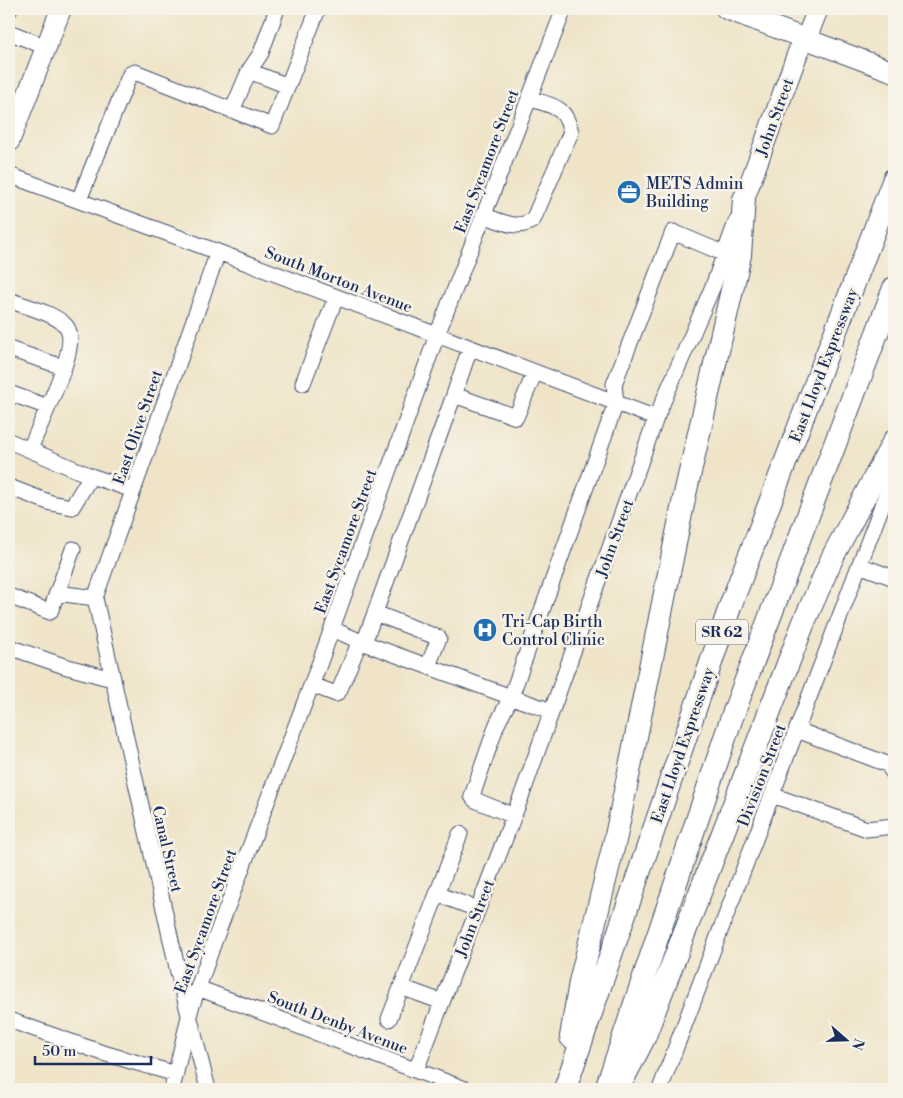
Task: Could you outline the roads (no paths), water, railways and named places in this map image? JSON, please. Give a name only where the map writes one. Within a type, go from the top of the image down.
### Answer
[{"type":"highway","name":"East Lloyd Expressway","points":[[564,1089],[645,850],[732,604],[894,179]]},
{"type":"highway","points":[[564,1089],[580,982],[616,836],[686,494],[740,255],[744,199]]},
{"type":"highway","name":"SR 62","points":[[606,1089],[732,717],[894,288]]},
{"type":"highway","points":[[618,1089],[644,1038],[804,622],[833,556],[894,440]]},
{"type":"main road","points":[[9,142],[61,9]]},
{"type":"main road","points":[[726,9],[894,72]]},
{"type":"main road","name":"John Street","points":[[744,199],[801,44],[806,39],[818,9]]},
{"type":"street","points":[[232,111],[249,71],[261,53],[277,9]]},
{"type":"street","points":[[79,200],[130,74],[135,72],[272,126],[318,9]]},
{"type":"street","name":"East Sycamore Street","points":[[172,1089],[198,988],[312,685],[437,335],[564,9]]},
{"type":"street","points":[[9,32],[46,47]]},
{"type":"street","points":[[249,71],[288,86]]},
{"type":"street","points":[[483,215],[514,226],[527,224],[533,220],[571,132],[567,116],[561,110],[529,98]]},
{"type":"street","name":"South Morton Avenue","points":[[9,175],[656,418]]},
{"type":"street","name":"John Street","points":[[416,1070],[514,816],[656,418],[726,254],[744,199]]},
{"type":"street","points":[[514,816],[475,800],[472,796],[497,724],[511,697],[616,403],[614,384],[673,232],[726,254]]},
{"type":"street","name":"East Olive Street","points":[[98,615],[95,598],[218,252]]},
{"type":"street","points":[[303,383],[336,297]]},
{"type":"street","points":[[9,300],[49,315],[66,326],[71,338],[48,407],[30,449]]},
{"type":"street","points":[[312,685],[336,694],[362,642],[375,613],[470,348]]},
{"type":"street","points":[[9,349],[63,366]]},
{"type":"street","points":[[454,395],[516,417],[535,372]]},
{"type":"street","points":[[9,393],[48,407]]},
{"type":"street","points":[[9,441],[90,476],[133,490]]},
{"type":"street","name":"Division Street","points":[[660,1089],[859,565],[890,494],[894,474]]},
{"type":"street","points":[[9,487],[51,503],[72,507],[90,476]]},
{"type":"street","points":[[9,596],[50,612],[73,549]]},
{"type":"street","points":[[859,565],[894,578]]},
{"type":"street","points":[[57,593],[95,598]]},
{"type":"street","points":[[375,613],[439,638],[428,666]]},
{"type":"street","name":"Canal Street","points":[[98,615],[208,1089]]},
{"type":"street","points":[[332,629],[362,642],[552,712]]},
{"type":"street","points":[[9,647],[112,680]]},
{"type":"street","points":[[797,730],[887,764],[894,774]]},
{"type":"street","points":[[772,795],[867,829],[894,826]]},
{"type":"street","points":[[389,1019],[460,834]]},
{"type":"street","points":[[437,894],[477,909]]},
{"type":"street","points":[[401,987],[442,1002]]},
{"type":"street","name":"South Denby Avenue","points":[[198,988],[465,1089]]},
{"type":"street","points":[[9,1020],[103,1053],[176,1074]]},
{"type":"place","name":"METS Admin Building","points":[[629,192]]},
{"type":"place","name":"Tri-Cap Birth Control Clinic","points":[[485,630]]}]
